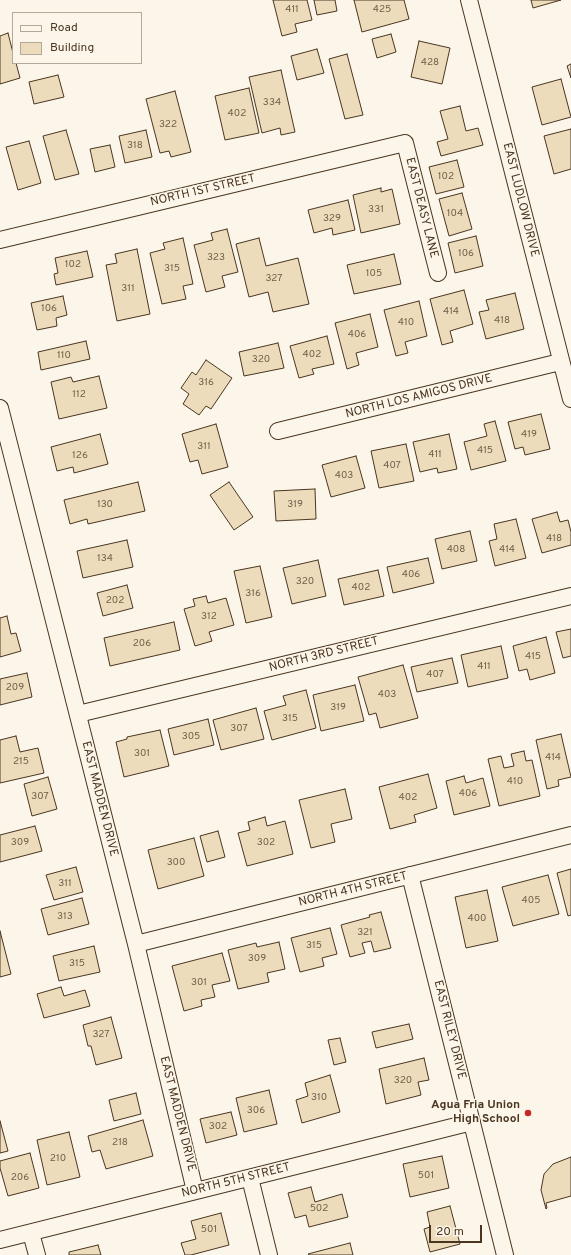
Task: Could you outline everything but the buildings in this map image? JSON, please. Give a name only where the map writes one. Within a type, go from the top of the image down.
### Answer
[{"type":"street","name":"EAST LUDLOW DRIVE","points":[[469,0],[560,362],[571,400]]},
{"type":"street","name":"NORTH 1ST STREET","points":[[0,240],[405,143]]},
{"type":"street","name":"EAST DEASY LANE","points":[[405,143],[438,273]]},
{"type":"street","name":"NORTH LOS AMIGOS DRIVE","points":[[278,431],[560,362]]},
{"type":"street","name":"EAST MADDEN DRIVE","points":[[0,408],[136,944],[195,1191]]},
{"type":"street","name":"NORTH 3RD STREET","points":[[78,714],[571,596]]},
{"type":"street","name":"NORTH 4TH STREET","points":[[136,944],[571,836]]},
{"type":"street","name":"EAST RILEY DRIVE","points":[[410,875],[505,1255]]},
{"type":"street","name":"NORTH 5TH STREET","points":[[0,1240],[472,1122]]},
{"type":"street","points":[[250,1178],[269,1255]]},
{"type":"street","points":[[31,1232],[37,1255]]},
{"type":"place","name":"Agua Fria Union High School","points":[[528,1113]]}]
